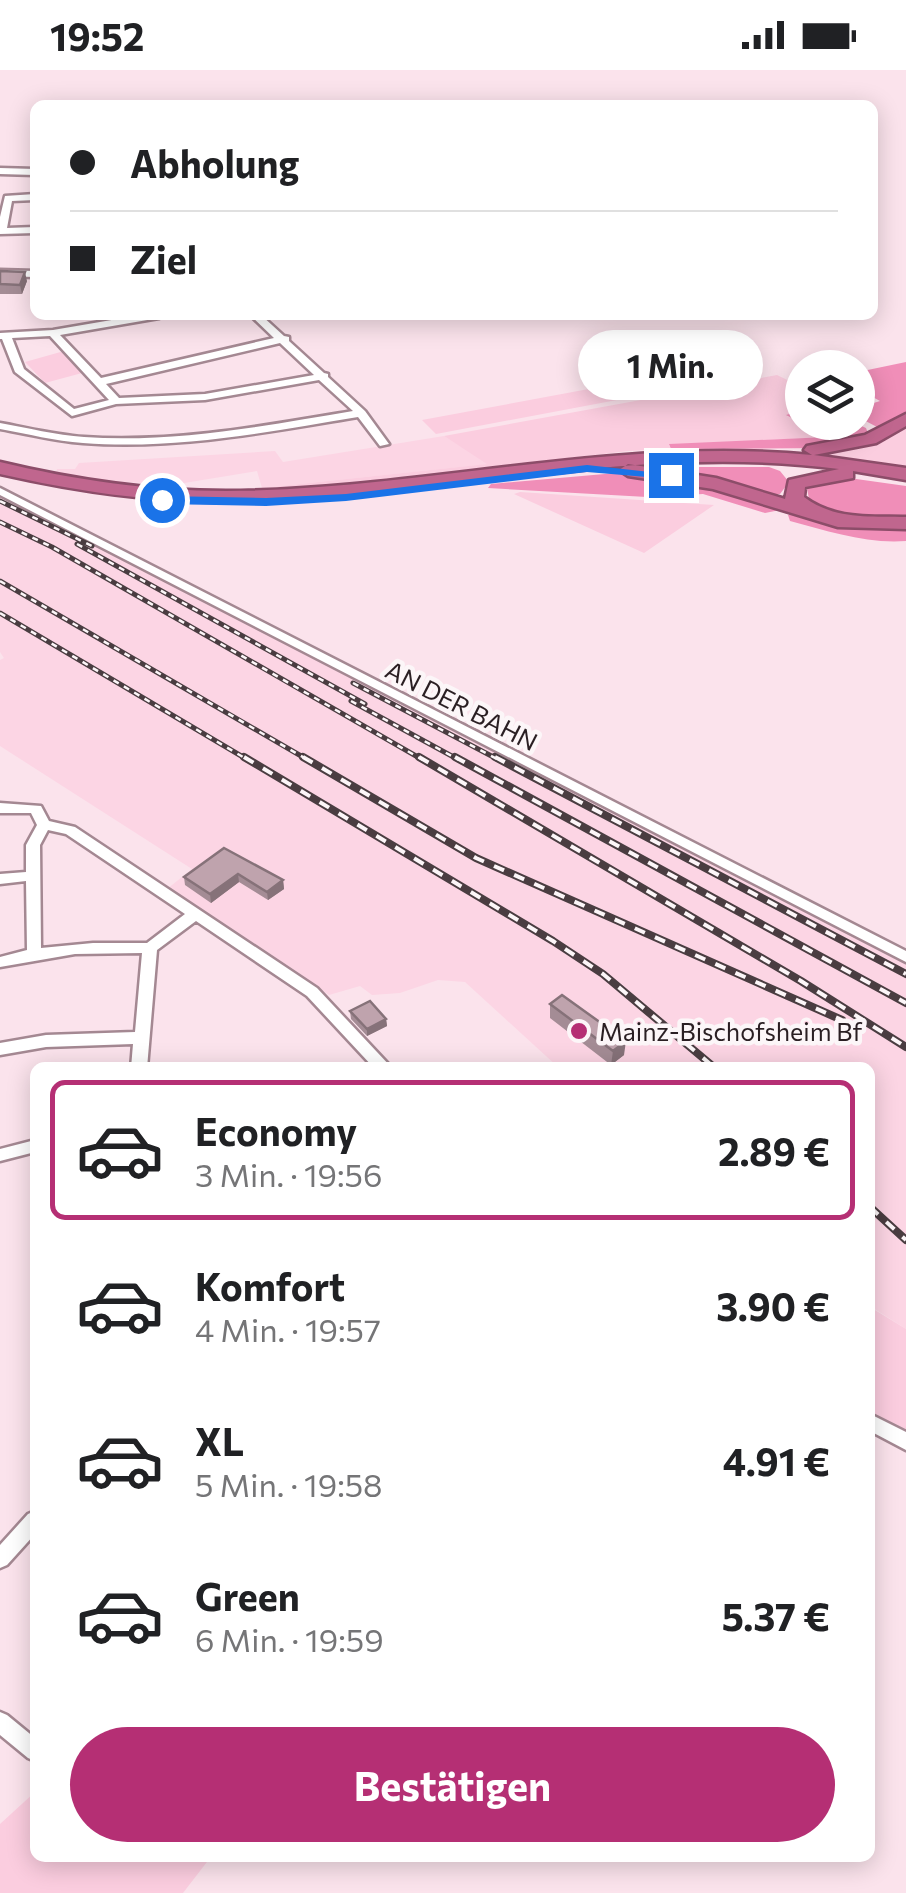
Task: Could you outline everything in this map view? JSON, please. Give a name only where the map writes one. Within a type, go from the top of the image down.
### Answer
[{"type":"highway","points":[[0,470],[120,491],[264,498],[380,489],[602,460],[739,455],[848,445],[880,435],[906,419]]},
{"type":"highway","points":[[739,455],[805,459],[906,477]]},
{"type":"highway","points":[[0,488],[68,488],[162,500],[280,502],[382,494],[587,468],[725,462],[906,477]]},
{"type":"highway","points":[[587,468],[683,477],[825,518],[864,524],[906,522]]},
{"type":"highway","points":[[0,470],[68,488]]},
{"type":"highway","points":[[825,518],[797,503],[793,495],[796,484],[816,476],[859,472]]},
{"type":"street","points":[[0,172],[30,172]]},
{"type":"street","points":[[30,197],[8,198],[1,231],[30,230]]},
{"type":"street","points":[[0,273],[30,274]]},
{"type":"street","points":[[60,438],[73,418],[72,413],[19,370],[3,336],[52,333],[129,320]]},
{"type":"street","points":[[260,320],[361,413],[384,444]]},
{"type":"street","points":[[52,333],[116,401]]},
{"type":"street","points":[[99,382],[284,339]]},
{"type":"street","points":[[72,413],[116,401],[206,398],[324,376]]},
{"type":"street","points":[[0,426],[60,438],[180,438],[248,432],[361,413]]},
{"type":"street","name":"AN DER BAHN","points":[[0,488],[906,957]]},
{"type":"street","points":[[0,808],[36,809],[44,825]]},
{"type":"street","points":[[34,953],[34,837],[44,825]]},
{"type":"street","points":[[44,825],[70,830],[312,992],[373,1062]]},
{"type":"street","points":[[0,879],[32,876]]},
{"type":"street","points":[[0,962],[34,953],[94,946],[150,948],[196,914]]},
{"type":"street","points":[[139,1062],[150,948]]},
{"type":"street","points":[[0,1049],[46,1040],[140,1038]]},
{"type":"street","points":[[0,1155],[30,1147]]},
{"type":"street","points":[[875,1425],[906,1442]]},
{"type":"street","points":[[0,1560],[30,1526]]},
{"type":"street","points":[[0,1722],[30,1747]]},
{"type":"shaded area","points":[[64,351],[82,373],[45,383],[25,362]]},
{"type":"shaded area","points":[[906,362],[906,414],[879,428],[875,426],[875,403],[880,401],[875,398],[875,368]]},
{"type":"shaded area","points":[[675,373],[686,387],[436,434],[422,420]]},
{"type":"shaded area","points":[[777,375],[785,379],[785,439],[669,445],[671,449],[336,485],[262,488],[487,464],[444,436]]},
{"type":"shaded area","points":[[906,424],[906,470],[776,455],[853,448]]},
{"type":"shaded area","points":[[444,436],[489,464],[262,488],[257,471],[178,484],[90,481],[56,474],[57,469],[75,469],[79,463],[275,451],[283,462]]},
{"type":"shaded area","points":[[854,440],[824,448],[671,449],[669,444]]},
{"type":"shaded area","points":[[644,467],[769,467],[780,471],[789,482],[780,494],[767,495]]},
{"type":"shaded area","points":[[616,473],[707,485],[780,510],[765,513],[703,494],[647,497],[488,488],[491,484]]},
{"type":"shaded area","points":[[842,477],[906,486],[906,517],[840,516],[809,499],[806,483]]},
{"type":"shaded area","points":[[0,494],[906,962],[906,1329],[875,1309],[875,1062],[553,1062],[465,982],[438,980],[400,993],[372,995],[360,986],[329,995],[167,889],[192,869],[0,746],[0,660],[4,658],[0,652]]},
{"type":"shaded area","points":[[514,494],[714,505],[644,553]]},
{"type":"shaded area","points":[[795,513],[867,529],[906,527],[906,541],[876,541],[833,533],[790,521],[788,515]]},
{"type":"shaded area","points":[[875,1310],[906,1329],[906,1437],[875,1420]]},
{"type":"shaded area","points":[[30,1797],[30,1862],[207,1862],[183,1893],[0,1893],[0,1824]]},
{"type":"building","points":[[0,271],[25,272],[20,285],[0,284]]},
{"type":"building","points":[[224,848],[283,880],[267,892],[238,874],[210,894],[184,877]]},
{"type":"building","points":[[562,995],[626,1041],[613,1051],[550,1004]]},
{"type":"building","points":[[370,1001],[386,1019],[367,1029],[350,1011]]},
{"type":"railway","points":[[0,501],[92,546]]},
{"type":"railway","points":[[0,522],[52,547],[423,760]]},
{"type":"railway","points":[[77,544],[365,704]]},
{"type":"railway","points":[[0,581],[308,760]]},
{"type":"railway","points":[[0,613],[248,760]]},
{"type":"railway","points":[[353,683],[499,760]]},
{"type":"railway","points":[[351,701],[459,760]]},
{"type":"railway","points":[[244,757],[553,941],[603,974],[708,1062]]},
{"type":"railway","points":[[303,757],[476,858],[842,1020]]},
{"type":"railway","points":[[419,757],[906,1047]]},
{"type":"railway","points":[[455,757],[906,1003]]},
{"type":"railway","points":[[495,757],[906,974]]},
{"type":"railway","points":[[875,1212],[906,1240]]},
{"type":"place","name":"Mainz-Bischofsheim Bf","points":[[579,1031]]},
{"type":"route","points":[[162,500],[266,502],[346,497],[587,468],[671,475]]}]
